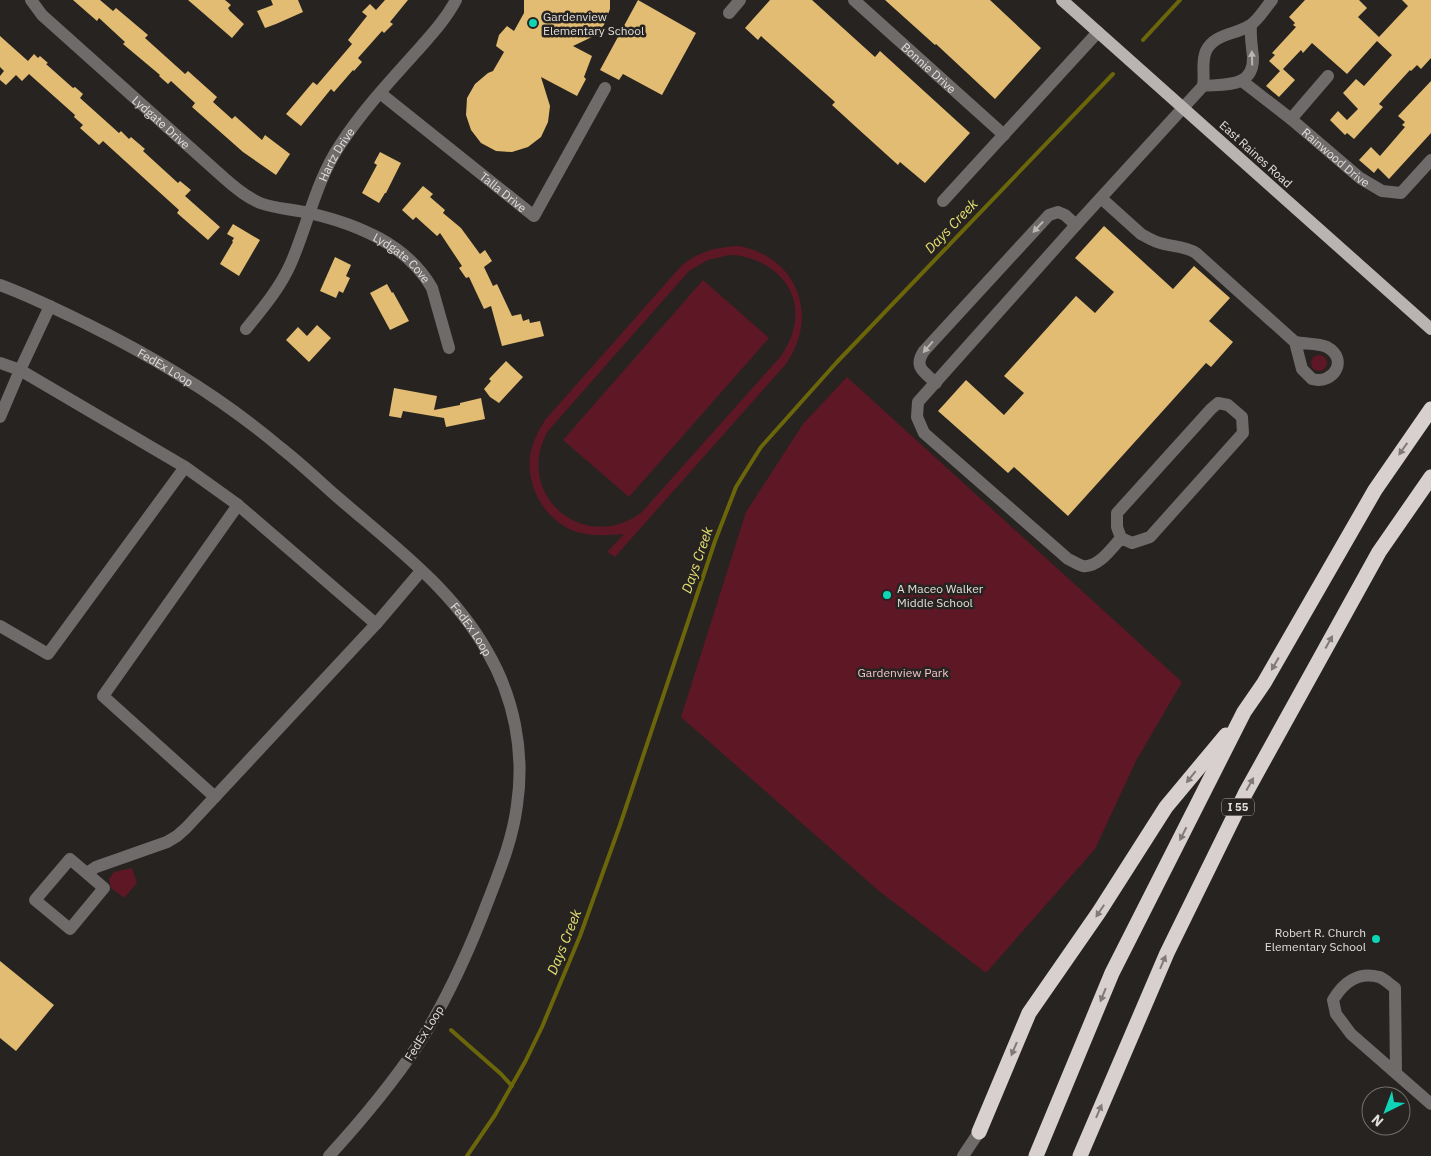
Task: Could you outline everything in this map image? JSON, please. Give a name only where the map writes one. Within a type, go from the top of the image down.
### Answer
[{"type":"highway","points":[[979,1132],[1029,1013],[1099,912],[1166,807],[1244,712],[1264,683],[1374,490],[1431,409]]},
{"type":"highway","name":"I 55","points":[[1080,1156],[1167,953],[1244,794],[1379,552],[1431,477]]},
{"type":"highway","points":[[1036,1156],[1112,974],[1244,712]]},
{"type":"main road","name":"East Raines Road","points":[[1062,0],[1428,326]]},
{"type":"street","name":"Lydgate Drive","points":[[31,0],[42,15],[236,188],[248,197],[273,207],[309,213]]},
{"type":"street","name":"Hartz Drive","points":[[246,328],[282,280],[298,247],[323,177],[339,146],[350,130],[434,32],[456,0]]},
{"type":"street","points":[[729,12],[740,0]]},
{"type":"street","name":"Bonnie Drive","points":[[854,0],[1004,135]]},
{"type":"street","points":[[1203,86],[1236,84],[1242,81],[1252,68],[1252,49],[1249,38],[1251,26],[1272,0]]},
{"type":"street","points":[[1121,538],[1096,563],[1084,566],[1068,559],[924,433],[917,417],[918,402],[1203,86],[1205,78],[1204,60],[1211,44],[1219,38],[1251,26]]},
{"type":"street","points":[[943,201],[1098,32]]},
{"type":"street","points":[[1291,119],[1328,76]]},
{"type":"street","name":"Rainwood Drive","points":[[1242,81],[1291,119],[1360,178],[1382,191],[1401,193],[1431,160]]},
{"type":"street","name":"Talla Drive","points":[[380,94],[534,216],[605,88]]},
{"type":"street","points":[[1101,198],[1149,239],[1165,245],[1180,246],[1196,252],[1295,342]]},
{"type":"street","points":[[936,383],[918,364],[924,351],[1049,215],[1058,212],[1065,215],[1076,225]]},
{"type":"street","name":"Lydgate Cove","points":[[309,213],[372,234],[386,241],[410,259],[420,269],[432,288],[449,348]]},
{"type":"street","name":"FedEx Loop","points":[[0,285],[50,306],[156,360],[227,406],[281,448],[421,571],[452,601],[472,627],[488,653],[509,698],[518,744],[519,785],[511,834],[498,876],[466,957],[418,1044],[384,1092],[329,1156]]},
{"type":"street","points":[[0,417],[50,306]]},
{"type":"street","points":[[0,363],[20,370],[185,467],[238,505],[376,624]]},
{"type":"street","points":[[1218,403],[1228,405],[1242,417],[1243,433],[1150,537],[1132,543],[1121,538],[1117,527],[1117,513],[1211,410],[1218,403]]},
{"type":"street","points":[[0,626],[48,654],[185,467]]},
{"type":"street","points":[[215,797],[103,696],[238,505]]},
{"type":"street","points":[[87,873],[96,867],[167,842],[176,836],[215,797],[376,624],[421,571]]},
{"type":"street","points":[[70,859],[87,873],[104,888],[70,929],[36,900],[70,859]]},
{"type":"street","points":[[1396,1073],[1395,988],[1380,977],[1358,976],[1341,987],[1333,1000],[1336,1014],[1351,1034],[1431,1104]]},
{"type":"street","points":[[963,1156],[979,1132]]},
{"type":"green space","points":[[739,246],[759,252],[776,262],[788,275],[797,291],[801,308],[801,326],[796,345],[786,364],[615,557],[607,552],[624,534],[583,534],[566,527],[547,512],[540,502],[531,480],[530,456],[534,442],[545,420],[682,265],[702,253]],"holes":[[[729,255],[740,256],[762,263],[772,270],[781,277],[793,297],[795,309],[794,328],[781,356],[641,513],[619,524],[597,527],[576,522],[559,511],[546,495],[539,476],[540,454],[548,431],[689,271],[708,260]]]},
{"type":"green space","points":[[703,280],[769,338],[629,497],[563,440]]},
{"type":"green space","points":[[1319,355],[1325,357],[1327,363],[1325,369],[1319,371],[1313,369],[1311,363],[1313,357]]},
{"type":"green space","name":"Gardenview Park","points":[[847,377],[1182,682],[1136,761],[1095,849],[986,973],[879,891],[681,717],[746,512],[803,424]]},
{"type":"green space","points":[[132,868],[137,883],[124,898],[111,888],[109,879],[114,872]]},
{"type":"building","points":[[73,0],[100,0],[113,11],[116,8],[148,35],[145,38],[185,74],[188,71],[217,97],[213,102],[232,119],[235,116],[262,140],[265,135],[290,154],[276,175],[243,152],[192,107],[195,103],[171,81],[168,84],[123,44],[125,42],[99,18],[97,21]]},
{"type":"building","points":[[188,0],[225,0],[231,5],[228,8],[230,11],[244,24],[232,38]]},
{"type":"building","points":[[271,0],[298,0],[303,12],[265,28],[257,11],[273,5]]},
{"type":"building","points":[[385,0],[408,0],[390,22],[393,24],[384,33],[382,31],[358,58],[362,62],[334,92],[331,89],[301,126],[286,114],[313,82],[317,85],[352,44],[348,40],[367,16],[362,12],[370,4],[376,10]]},
{"type":"building","points":[[524,0],[610,0],[610,9],[604,25],[592,37],[573,46],[592,56],[584,77],[586,79],[577,96],[541,77],[550,106],[548,122],[541,137],[528,147],[512,152],[496,151],[481,143],[471,130],[466,115],[467,98],[475,84],[493,71],[504,52],[496,46],[499,35],[507,26],[514,31],[524,13]]},
{"type":"building","points":[[638,0],[696,33],[662,95],[623,74],[619,80],[600,70]]},
{"type":"building","points":[[770,0],[812,0],[875,57],[880,51],[970,133],[925,183],[900,162],[898,165],[832,105],[835,102],[761,36],[758,40],[745,28]]},
{"type":"building","points":[[885,0],[990,0],[1041,48],[995,99]]},
{"type":"building","points":[[1305,0],[1359,0],[1367,8],[1358,17],[1379,37],[1408,6],[1402,0],[1431,0],[1431,58],[1421,69],[1417,65],[1410,70],[1379,104],[1383,107],[1354,139],[1347,133],[1345,135],[1330,120],[1338,111],[1347,120],[1358,109],[1343,93],[1356,79],[1364,86],[1392,55],[1377,41],[1347,74],[1312,43],[1303,53],[1301,50],[1283,69],[1295,80],[1279,97],[1266,86],[1280,71],[1269,61],[1275,55],[1272,53],[1296,27],[1289,17]]},
{"type":"building","points":[[0,36],[28,61],[34,54],[38,58],[40,56],[48,63],[46,64],[73,88],[75,87],[83,94],[80,98],[119,133],[121,131],[129,139],[131,137],[145,149],[143,151],[178,183],[180,181],[191,190],[185,196],[220,227],[208,240],[177,213],[179,210],[103,141],[99,145],[80,128],[83,125],[74,117],[75,115],[29,74],[22,81],[16,75],[6,85],[0,80],[0,76],[4,71],[0,67]]},
{"type":"building","points":[[1431,81],[1431,133],[1389,179],[1378,168],[1374,173],[1359,160],[1371,147],[1380,156],[1405,127],[1402,125],[1405,122],[1398,116]]},
{"type":"building","points":[[380,152],[401,163],[379,203],[362,193],[377,165],[374,163]]},
{"type":"building","points":[[423,186],[433,194],[430,197],[445,210],[443,213],[461,228],[480,254],[485,250],[492,261],[484,267],[493,286],[497,284],[512,316],[521,314],[523,321],[529,319],[530,323],[540,321],[544,336],[502,346],[491,306],[484,309],[469,277],[466,278],[459,268],[462,266],[440,233],[437,236],[416,217],[413,220],[402,210]]},
{"type":"building","points":[[233,224],[260,240],[239,276],[220,264],[233,242],[234,238],[227,234]]},
{"type":"building","points":[[1104,226],[1173,289],[1194,266],[1230,298],[1209,321],[1233,342],[1211,367],[1206,363],[1068,516],[1014,467],[1008,473],[938,411],[966,380],[1004,415],[1024,393],[1004,376],[1076,296],[1095,313],[1114,292],[1075,258]]},
{"type":"building","points":[[335,257],[351,265],[346,276],[350,278],[343,293],[339,291],[336,298],[320,291]]},
{"type":"building","points":[[387,284],[409,321],[390,330],[370,293]]},
{"type":"building","points":[[317,325],[331,338],[309,362],[286,340],[298,327],[307,336]]},
{"type":"building","points":[[506,361],[523,377],[499,403],[490,397],[484,389],[491,381],[489,379]]},
{"type":"building","points":[[394,388],[437,396],[434,410],[460,405],[460,403],[481,398],[485,419],[446,427],[444,418],[403,411],[401,418],[389,416]]},
{"type":"building","points":[[0,961],[54,1005],[16,1051],[0,1038]]},
{"type":"waterway","name":"Days Creek","points":[[1143,40],[1180,0]]},
{"type":"waterway","name":"Days Creek","points":[[467,1156],[495,1115],[525,1062],[542,1027],[580,936],[620,825],[715,541],[736,487],[761,447],[837,362],[1113,74]]},
{"type":"waterway","points":[[451,1030],[512,1086]]},
{"type":"place","name":"Gardenview Elementary School","points":[[533,23]]},
{"type":"place","name":"A Maceo Walker Middle School","points":[[887,595]]},
{"type":"place","name":"Robert R. Church Elementary School","points":[[1376,939]]}]
